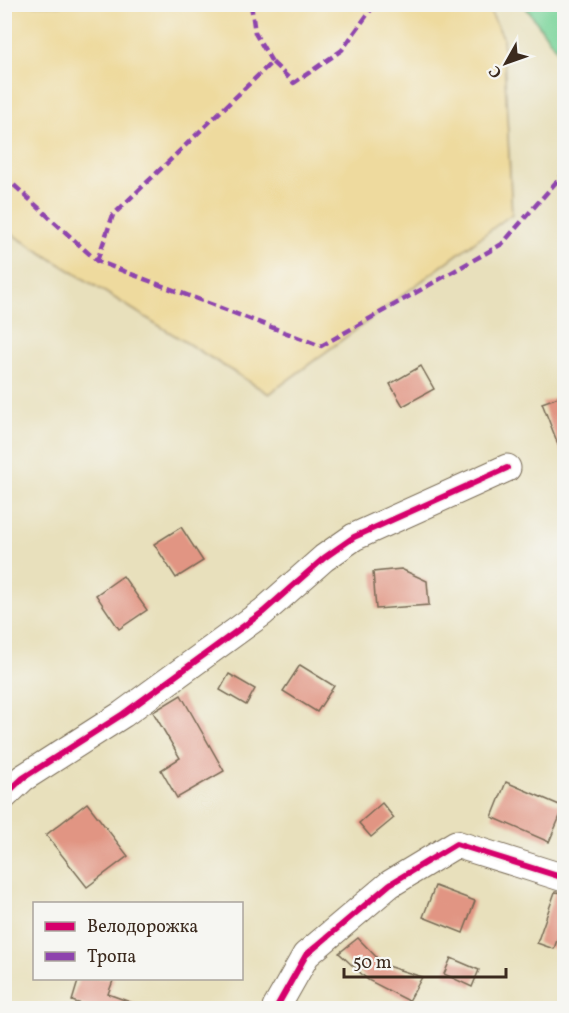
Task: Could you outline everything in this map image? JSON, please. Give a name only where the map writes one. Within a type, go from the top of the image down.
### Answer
[{"type":"street","points":[[4,796],[23,778],[123,714],[263,612],[324,558],[354,537],[507,468]]},
{"type":"street","points":[[276,1008],[306,955],[390,884],[456,844],[564,878]]},
{"type":"green space","points":[[524,5],[564,5],[564,60]]},
{"type":"sand","points":[[4,5],[487,5],[503,37],[512,214],[269,394],[5,230]]},
{"type":"building","points":[[421,366],[434,389],[403,406],[390,384]]},
{"type":"building","points":[[564,395],[564,456],[563,457],[542,403]]},
{"type":"building","points":[[181,527],[203,561],[176,578],[154,544]]},
{"type":"building","points":[[401,569],[427,581],[429,605],[376,609],[373,572]]},
{"type":"building","points":[[123,576],[147,610],[119,629],[96,595]]},
{"type":"building","points":[[300,665],[334,686],[317,712],[283,691]]},
{"type":"building","points":[[229,674],[255,689],[246,705],[220,690]]},
{"type":"building","points":[[181,695],[224,771],[177,798],[161,770],[180,758],[153,712]]},
{"type":"building","points":[[506,782],[564,807],[549,842],[492,817]]},
{"type":"building","points":[[87,803],[128,856],[87,887],[46,835]]},
{"type":"building","points":[[382,803],[394,818],[371,837],[359,823]]},
{"type":"building","points":[[435,886],[475,901],[463,933],[423,917]]},
{"type":"building","points":[[555,892],[564,893],[564,919],[554,949],[537,943]]},
{"type":"building","points":[[358,938],[384,965],[422,977],[409,1001],[368,980],[339,953]]},
{"type":"building","points":[[451,958],[479,970],[472,987],[444,974]]},
{"type":"building","points":[[78,980],[113,980],[108,994],[141,1006],[140,1008],[94,1008],[72,1001]]},
{"type":"marked path","points":[[251,4],[255,33],[272,62]]},
{"type":"marked path","points":[[97,261],[113,215],[272,62],[294,83],[342,50],[375,4]]},
{"type":"marked path","points":[[4,176],[97,261],[321,346],[502,244],[564,173]]},
{"type":"cycle path","points":[[4,796],[23,778],[123,714],[263,612],[324,558],[354,537],[507,468]]},
{"type":"cycle path","points":[[276,1008],[306,955],[390,884],[456,844],[564,878]]}]
